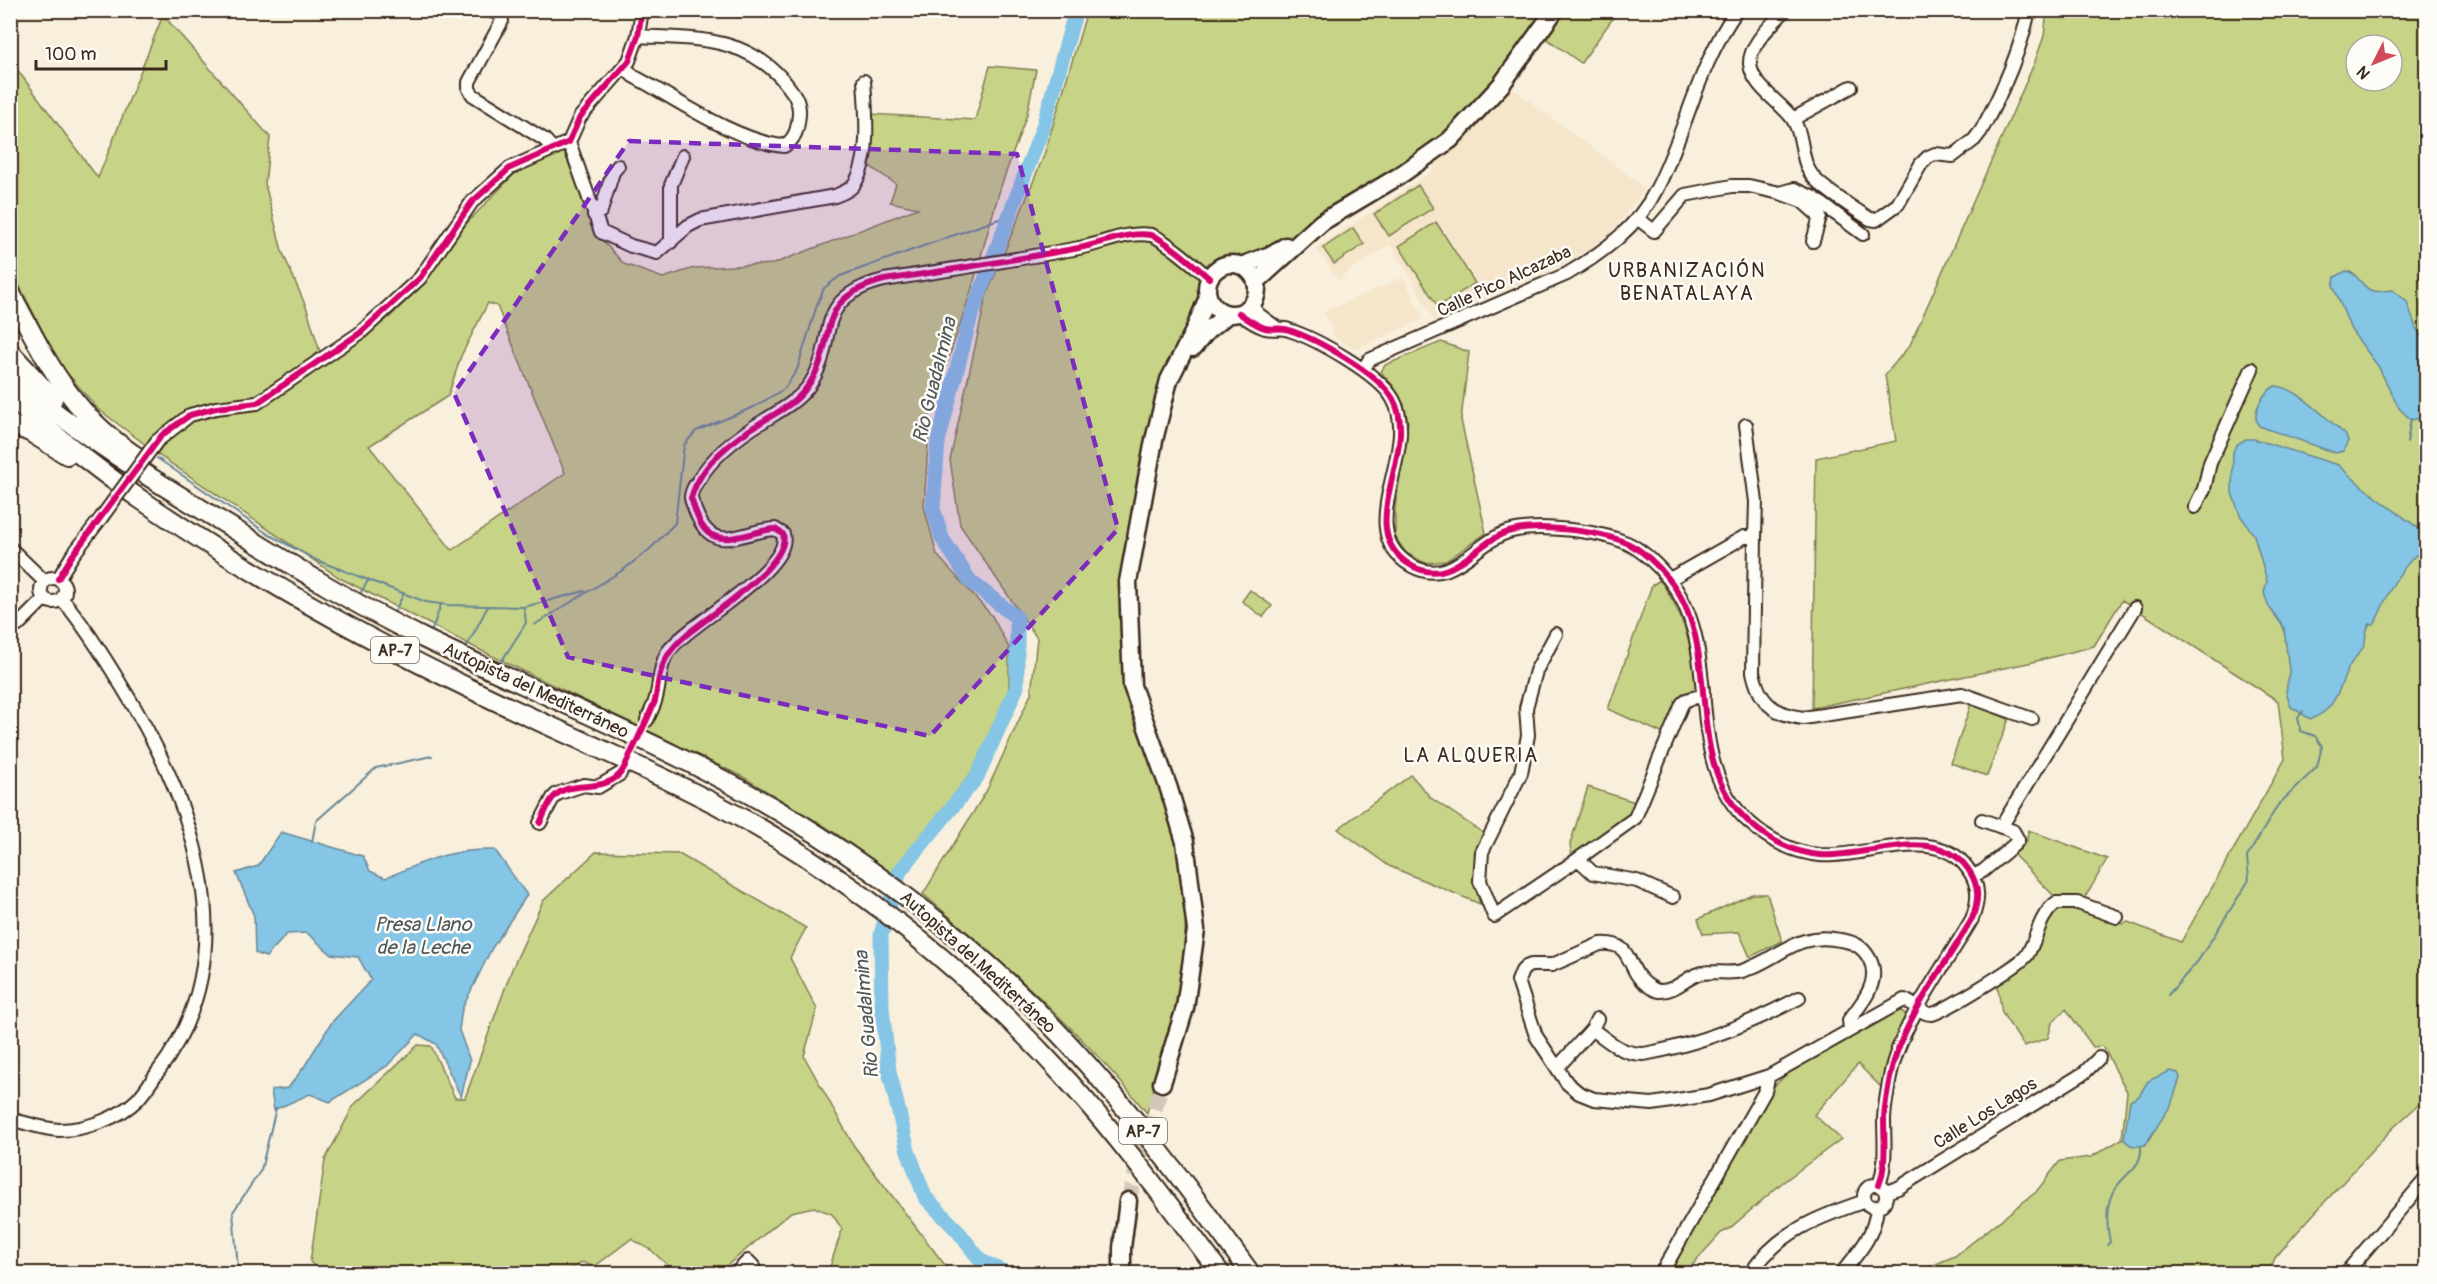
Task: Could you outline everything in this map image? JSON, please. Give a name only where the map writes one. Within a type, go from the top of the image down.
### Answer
[{"type":"highway","points":[[10,291],[58,380],[75,404],[96,426],[132,454],[238,521],[300,570]]},
{"type":"highway","name":"Autopista del Mediterráneo","points":[[14,363],[66,410],[132,460],[159,484],[300,570],[421,636],[700,768],[811,831],[906,897],[946,929],[1023,998],[1066,1041],[1179,1175],[1251,1274]]},
{"type":"highway","name":"Autopista del Mediterráneo","points":[[11,399],[141,500],[268,582],[341,623],[480,693],[675,783],[804,855],[937,954],[1006,1016],[1070,1083],[1221,1274]]},
{"type":"highway","points":[[10,424],[30,432],[141,500]]},
{"type":"main road","points":[[1162,1083],[1185,1008],[1196,930],[1185,842],[1169,789],[1132,686],[1128,582],[1154,440],[1169,380],[1208,297],[1209,279],[1213,272],[1226,264],[1241,266],[1270,255],[1399,176],[1450,140],[1501,85],[1555,10]]},
{"type":"main road","points":[[1256,282],[1307,234]]},
{"type":"main road","points":[[1163,405],[1190,352],[1207,331],[1239,311],[1257,290],[1253,275],[1241,266]]},
{"type":"main road","points":[[1208,297],[1215,308],[1239,311]]},
{"type":"main road","points":[[1122,1274],[1122,1248],[1128,1201]]},
{"type":"street","points":[[488,10],[500,14],[502,21],[469,82],[469,89],[473,95],[545,140],[553,148]]},
{"type":"street","points":[[642,10],[638,36],[629,61],[580,117],[569,142],[601,232],[631,246],[657,253],[688,226],[700,220],[836,196],[850,189],[855,183],[864,160],[866,124],[864,81]]},
{"type":"street","name":"Calle Pico Alcazaba","points":[[1364,369],[1370,360],[1567,274],[1591,260],[1616,240],[1637,218],[1656,191],[1718,39],[1737,10]]},
{"type":"street","points":[[1785,10],[1760,39],[1750,63],[1757,80],[1793,119],[1804,161],[1816,180],[1870,219],[1876,220],[1898,204],[1921,164],[1928,157],[1935,154],[1953,156],[1974,140],[1981,131],[2015,59],[2023,38],[2029,10]]},
{"type":"street","points":[[625,66],[633,76],[747,137],[767,145],[784,146],[794,138],[799,110],[797,99],[776,72],[765,63],[738,48],[718,41],[638,36]]},
{"type":"street","points":[[1793,119],[1851,87]]},
{"type":"street","points":[[58,579],[72,556],[162,435],[190,415],[216,408],[257,403],[360,333],[420,278],[472,202],[510,168],[569,142]]},
{"type":"street","points":[[671,242],[670,185],[683,156]]},
{"type":"street","points":[[594,215],[601,211],[618,166]]},
{"type":"street","points":[[1637,218],[1654,231],[1685,195],[1732,186],[1749,186],[1802,201],[1820,218],[1813,241]]},
{"type":"street","points":[[1780,193],[1788,189],[1801,190],[1863,234]]},
{"type":"street","points":[[647,720],[656,697],[659,677],[667,653],[765,570],[780,553],[785,540],[783,534],[775,529],[740,537],[718,538],[709,534],[701,525],[691,498],[707,465],[763,421],[788,408],[808,386],[821,360],[826,330],[834,311],[847,296],[864,285],[884,280],[1082,248],[1134,234],[1152,236],[1168,243],[1176,253],[1209,279]]},
{"type":"street","points":[[1239,311],[1258,314],[1277,328],[1293,331],[1364,369],[1381,383],[1394,400],[1400,426],[1385,525],[1390,546],[1398,556],[1426,572],[1443,572],[1461,563],[1501,534],[1546,528],[1583,532],[1628,544],[1651,560],[1670,579],[1687,610],[1698,640],[1713,766],[1720,782],[1740,813],[1774,841],[1799,851],[1817,855],[1835,855],[1936,845],[1964,863],[1973,876],[1978,889],[1978,904],[1972,919],[1919,1008],[1898,1050],[1892,1072],[1884,1116],[1882,1189],[1885,1202],[1877,1208],[1875,1226],[1866,1243],[1841,1274]]},
{"type":"street","points":[[2195,507],[2204,489],[2210,463],[2252,369]]},
{"type":"street","points":[[1746,426],[1756,502],[1753,672],[1756,686],[1763,699],[1774,710],[1788,716],[1803,718],[1962,694],[2032,719]]},
{"type":"street","points":[[1670,579],[1744,537],[1755,537]]},
{"type":"street","points":[[10,548],[44,581]]},
{"type":"street","points":[[58,579],[65,586],[66,591],[62,599],[53,603],[44,599],[40,590],[44,581],[58,579]]},
{"type":"street","points":[[10,630],[44,599]]},
{"type":"street","points":[[10,1119],[58,1130],[81,1128],[106,1119],[136,1100],[167,1060],[190,1014],[201,972],[207,927],[199,859],[183,807],[154,739],[96,643],[62,599]]},
{"type":"street","points":[[2001,827],[2135,608]]},
{"type":"street","points":[[1556,634],[1536,671],[1526,708],[1528,735],[1521,773],[1482,852],[1480,880],[1494,916],[1578,860],[1635,818],[1682,704],[1686,699],[1704,695]]},
{"type":"street","points":[[540,823],[557,794],[584,785],[598,787],[620,774]]},
{"type":"street","points":[[1973,876],[1983,871],[2017,842],[2015,832],[1982,820]]},
{"type":"street","points":[[1578,860],[1593,873],[1636,881],[1673,897]]},
{"type":"street","points":[[1850,1029],[1849,1020],[1871,988],[1874,975],[1872,963],[1865,951],[1856,944],[1818,937],[1806,939],[1743,970],[1697,974],[1667,990],[1657,991],[1636,977],[1628,955],[1615,945],[1599,944],[1552,965],[1531,965],[1519,975],[1519,986],[1536,1036],[1567,1083],[1579,1093],[1594,1099],[1652,1104],[1709,1095],[1769,1076],[1904,1000],[1927,1013],[1936,1013],[2026,958],[2043,916],[2056,903],[2078,903],[2117,917]]},
{"type":"street","points":[[1557,1068],[1594,1024],[1618,1049],[1630,1054],[1644,1054],[1730,1031],[1760,1019],[1799,998]]},
{"type":"street","name":"Calle Los Lagos","points":[[1882,1189],[1898,1188],[2084,1073],[2099,1058]]},
{"type":"street","points":[[1661,1274],[1765,1091],[1769,1076]]},
{"type":"street","points":[[2345,1274],[2427,1179]]},
{"type":"street","points":[[1877,1208],[1868,1205],[1865,1201],[1866,1191],[1869,1187],[1882,1189]]},
{"type":"street","points":[[1750,1274],[1758,1263],[1794,1231],[1809,1221],[1865,1201]]},
{"type":"street","points":[[735,1274],[748,1262],[753,1266],[751,1274]]},
{"type":"highlighted area","points":[[629,141],[1017,154],[1118,529],[930,736],[568,657],[454,393]]},
{"type":"shaded area","points":[[1508,85],[1645,188],[1625,216],[1608,235],[1591,248],[1551,270],[1434,321],[1390,245],[1351,269],[1338,280],[1316,248],[1436,169],[1430,161]]},
{"type":"shaded area","points":[[1403,277],[1423,319],[1355,349],[1335,338],[1324,312]]},
{"type":"green space","points":[[1087,11],[1549,11],[1464,119],[1405,165],[1289,241],[1261,255],[1209,263],[1200,284],[1198,313],[1161,391],[1139,475],[1123,555],[1120,623],[1124,687],[1178,845],[1186,915],[1181,990],[1147,1113],[1122,1083],[1040,998],[923,894],[987,790],[1031,694],[1037,638],[960,525],[950,460],[986,297],[1044,155]]},
{"type":"green space","points":[[1565,11],[1618,11],[1581,63],[1546,38]]},
{"type":"green space","points":[[2047,11],[2426,11],[2426,1098],[2392,1129],[2299,1230],[2275,1258],[2269,1273],[1915,1273],[1955,1256],[2036,1192],[2060,1161],[2091,1157],[2122,1139],[2127,1092],[2102,1046],[2093,1047],[2066,1009],[2052,1023],[2048,1038],[2024,1046],[2002,1013],[1997,983],[2039,938],[2055,908],[2082,909],[2123,924],[2128,922],[2181,942],[2285,759],[2278,701],[2122,600],[2094,646],[2033,662],[1812,708],[1816,458],[1896,441],[1885,375],[1910,345],[2034,64],[2044,36]]},
{"type":"green space","points":[[163,15],[270,137],[265,184],[282,251],[307,309],[320,352],[254,397],[181,414],[146,445],[98,409],[60,365],[11,269],[10,60],[98,178]]},
{"type":"green space","points":[[990,66],[1036,70],[1027,114],[1000,189],[971,291],[930,415],[924,507],[937,555],[992,616],[1009,648],[1009,691],[973,771],[892,873],[829,829],[745,778],[478,649],[340,578],[157,454],[169,438],[192,421],[265,404],[390,317],[425,282],[465,225],[516,172],[562,148],[601,239],[624,264],[663,278],[694,268],[773,264],[918,208],[890,202],[896,184],[868,165],[869,114],[975,120]],"holes":[[[488,303],[497,306],[565,473],[452,550],[369,446],[448,396],[461,356]]]},
{"type":"green space","points":[[1418,185],[1433,208],[1389,236],[1374,214]]},
{"type":"green space","points":[[1436,222],[1475,283],[1438,307],[1399,246]]},
{"type":"green space","points":[[1353,228],[1364,244],[1334,264],[1323,248]]},
{"type":"green space","points":[[1441,342],[1469,352],[1461,420],[1486,533],[1446,561],[1425,563],[1406,553],[1395,537],[1395,508],[1408,423],[1404,405],[1394,387],[1381,372],[1385,365]]},
{"type":"green space","points":[[1660,580],[1675,605],[1685,630],[1697,685],[1678,701],[1664,734],[1608,709],[1652,585]]},
{"type":"green space","points":[[1250,590],[1272,606],[1263,617],[1242,601]]},
{"type":"green space","points":[[1971,704],[2009,719],[1987,776],[1951,763]]},
{"type":"green space","points":[[1411,775],[1431,798],[1483,833],[1475,868],[1480,904],[1389,866],[1338,829]]},
{"type":"green space","points":[[1588,787],[1635,802],[1627,818],[1572,857],[1570,844]]},
{"type":"green space","points":[[2028,830],[2107,859],[2084,900],[2055,897],[2013,854],[2027,841]]},
{"type":"green space","points":[[596,852],[679,854],[806,928],[790,958],[817,1009],[804,1056],[854,1146],[951,1273],[828,1273],[842,1229],[832,1214],[814,1207],[791,1212],[718,1273],[676,1273],[651,1250],[631,1239],[594,1267],[582,1262],[566,1273],[323,1274],[310,1262],[325,1160],[354,1105],[418,1045],[431,1046],[455,1098],[465,1098],[512,969],[543,901]]},
{"type":"green space","points":[[1752,894],[1767,894],[1782,941],[1750,957],[1739,932],[1703,934],[1698,919]]},
{"type":"green space","points":[[1897,1009],[1906,1014],[1906,1021],[1893,1048],[1881,1087],[1858,1064],[1814,1115],[1841,1139],[1721,1233],[1685,1273],[1664,1274],[1768,1092],[1795,1066]]},
{"type":"water","points":[[2346,271],[2369,289],[2378,292],[2393,290],[2407,302],[2416,328],[2426,343],[2426,411],[2421,418],[2411,420],[2399,408],[2378,366],[2351,330],[2333,285],[2335,277]]},
{"type":"water","points":[[2275,386],[2293,392],[2302,398],[2345,434],[2348,441],[2343,451],[2336,453],[2259,426],[2256,415],[2259,404],[2266,393]]},
{"type":"water","points":[[2246,439],[2254,439],[2338,465],[2364,488],[2422,531],[2422,550],[2402,572],[2376,621],[2368,627],[2364,646],[2350,665],[2336,697],[2326,710],[2310,719],[2291,707],[2286,693],[2289,671],[2284,628],[2269,607],[2264,593],[2267,581],[2254,535],[2240,515],[2232,493],[2233,452],[2236,445]]},
{"type":"water","name":"Presa Llano de la Leche","points":[[281,832],[363,856],[370,871],[385,878],[426,861],[451,854],[495,850],[527,895],[492,948],[462,1009],[459,1030],[470,1061],[461,1097],[436,1044],[418,1034],[387,1066],[330,1102],[310,1094],[274,1110],[271,1090],[288,1088],[332,1022],[371,980],[358,957],[331,954],[307,933],[287,934],[266,957],[255,953],[254,916],[236,873],[258,866]]},
{"type":"water","points":[[2170,1071],[2178,1073],[2180,1078],[2171,1105],[2145,1145],[2131,1145],[2124,1139],[2130,1101],[2139,1096],[2148,1081]]},
{"type":"waterway","name":"Rio Guadalmina","points":[[1008,1274],[981,1261],[957,1230],[925,1197],[908,1151],[889,1071],[882,1008],[881,934],[900,871],[977,777],[1017,687],[1017,618],[970,581],[942,538],[933,508],[938,442],[970,319],[1043,127],[1076,10]]},
{"type":"waterway","points":[[534,625],[623,570],[650,549],[675,523],[684,445],[696,431],[754,407],[784,389],[797,370],[824,288],[840,276],[1010,215]]},
{"type":"waterway","points":[[2407,442],[2411,418]]},
{"type":"waterway","points":[[157,458],[268,534],[316,560],[426,602],[448,605],[524,607],[585,591]]},
{"type":"waterway","points":[[361,592],[369,579]]},
{"type":"waterway","points":[[395,611],[404,593]]},
{"type":"waterway","points":[[432,630],[441,604]]},
{"type":"waterway","points":[[467,646],[488,606]]},
{"type":"waterway","points":[[501,662],[526,623],[524,607]]},
{"type":"waterway","points":[[2168,995],[2198,961],[2249,880],[2247,857],[2278,805],[2317,767],[2322,746],[2315,736],[2301,731],[2298,718],[2303,711]]},
{"type":"waterway","points":[[312,842],[316,821],[376,768],[432,756]]},
{"type":"waterway","points":[[244,1274],[238,1268],[233,1212],[261,1170],[276,1108]]},
{"type":"waterway","points":[[2107,1245],[2110,1242],[2108,1206],[2112,1194],[2139,1161],[2141,1146]]},
{"type":"tunnel","points":[[624,767],[647,720]]},
{"type":"tunnel","points":[[1128,1201],[1162,1083]]},
{"type":"cycle path","points":[[58,579],[72,556],[162,435],[190,415],[216,408],[257,403],[360,333],[420,278],[472,202],[510,168],[569,142],[580,117],[629,61],[638,36],[642,10]]},
{"type":"cycle path","points":[[540,823],[550,802],[559,793],[575,787],[603,784],[619,775],[625,767],[655,701],[658,681],[665,660],[672,650],[685,636],[745,590],[774,560],[782,546],[783,534],[775,529],[735,537],[716,537],[701,524],[691,498],[703,474],[720,453],[803,393],[817,370],[835,311],[845,299],[860,288],[884,280],[1055,252],[1142,234],[1151,235],[1164,242],[1209,278]]},
{"type":"cycle path","points":[[1239,313],[1262,327],[1289,330],[1331,349],[1375,379],[1393,399],[1400,419],[1399,442],[1386,511],[1387,532],[1394,551],[1412,566],[1426,571],[1451,568],[1496,537],[1520,529],[1551,528],[1585,532],[1633,546],[1664,573],[1686,607],[1696,638],[1708,737],[1715,768],[1728,797],[1750,823],[1782,845],[1810,854],[1838,855],[1919,845],[1938,848],[1955,855],[1968,869],[1975,881],[1977,893],[1972,919],[1915,1013],[1891,1072],[1884,1118],[1884,1160],[1879,1185]]},
{"type":"district","name":"URBANIZACIÓN BENATALAYA","points":[[1687,282]]},
{"type":"district","name":"LA ALQUERIA","points":[[1471,755]]}]
